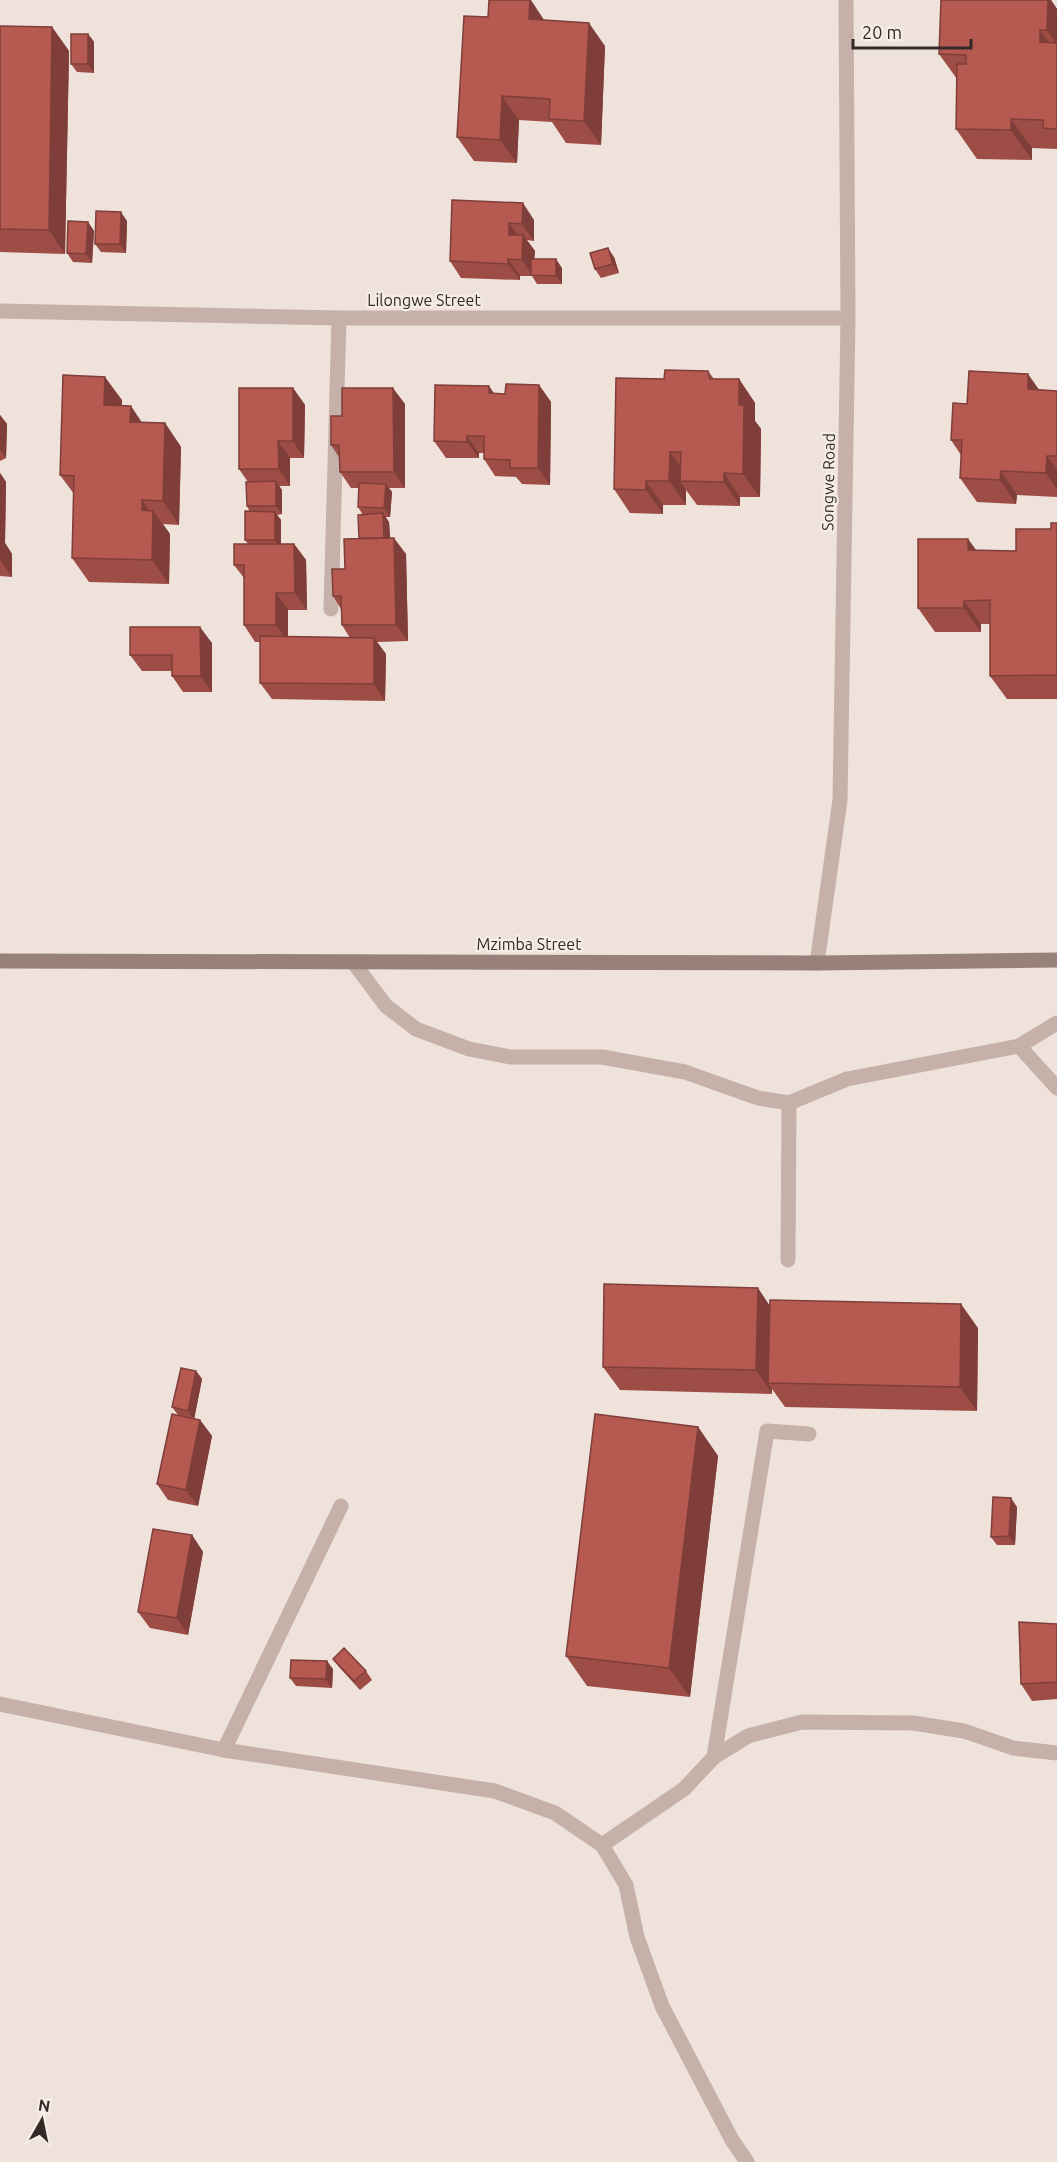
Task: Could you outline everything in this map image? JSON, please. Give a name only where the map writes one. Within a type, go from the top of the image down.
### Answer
[{"type":"main road","name":"Mzimba Street","points":[[0,961],[817,963],[1057,960]]},
{"type":"street","name":"Songwe Road","points":[[817,963],[840,800],[848,318],[846,0]]},
{"type":"street","name":"Lilongwe Street","points":[[0,311],[339,318],[848,318]]},
{"type":"street","points":[[331,609],[339,318]]},
{"type":"street","points":[[353,962],[386,1006],[416,1029],[469,1048],[510,1057],[602,1057],[685,1071],[758,1098],[789,1103],[847,1079],[1019,1046],[1057,1023]]},
{"type":"street","points":[[1019,1046],[1057,1088]]},
{"type":"street","points":[[788,1260],[789,1103]]},
{"type":"street","points":[[714,1757],[767,1431],[809,1434]]},
{"type":"street","points":[[224,1750],[341,1506]]},
{"type":"street","points":[[0,1704],[224,1750],[495,1791],[555,1813],[602,1845],[626,1885],[637,1937],[662,2006],[732,2140],[747,2162]]},
{"type":"street","points":[[602,1845],[684,1790],[714,1757],[748,1736],[802,1722],[913,1723],[964,1731],[1012,1748],[1057,1753]]},
{"type":"building","points":[[489,0],[530,0],[529,19],[589,23],[584,121],[549,119],[550,99],[502,96],[500,140],[457,137],[464,16],[488,17]]},
{"type":"building","points":[[941,0],[1048,0],[1047,30],[1040,30],[1040,42],[1057,43],[1057,129],[1043,128],[1043,120],[1011,119],[1011,130],[956,129],[957,64],[966,64],[966,55],[939,54]]},
{"type":"building","points":[[0,26],[52,27],[49,230],[0,229]]},
{"type":"building","points":[[71,34],[88,34],[88,64],[71,64]]},
{"type":"building","points":[[452,200],[523,203],[522,224],[509,223],[509,235],[523,235],[522,260],[508,259],[508,264],[450,261]]},
{"type":"building","points":[[96,211],[121,212],[120,244],[95,244]]},
{"type":"building","points":[[68,221],[88,222],[86,254],[67,253]]},
{"type":"building","points":[[608,248],[613,264],[595,269],[590,253]]},
{"type":"building","points":[[531,259],[556,259],[556,276],[531,275]]},
{"type":"building","points":[[665,370],[708,371],[710,379],[739,379],[739,405],[744,405],[743,474],[724,473],[724,482],[680,481],[681,452],[670,452],[669,481],[646,481],[646,490],[614,489],[616,378],[664,379]]},
{"type":"building","points":[[969,371],[1028,374],[1028,389],[1057,391],[1057,456],[1047,456],[1046,473],[1001,471],[1000,480],[960,478],[962,440],[951,440],[953,403],[967,404]]},
{"type":"building","points":[[63,375],[105,377],[104,405],[131,406],[130,422],[165,423],[163,501],[142,500],[142,510],[153,511],[152,560],[72,558],[74,476],[60,475]]},
{"type":"building","points":[[506,384],[539,385],[538,468],[510,468],[510,460],[484,459],[484,436],[467,436],[467,442],[434,441],[435,385],[489,386],[489,393],[505,394]]},
{"type":"building","points":[[239,388],[293,388],[293,441],[278,441],[279,469],[239,469]]},
{"type":"building","points":[[342,388],[393,388],[394,472],[340,472],[339,445],[331,445],[331,416],[342,416]]},
{"type":"building","points":[[276,481],[276,506],[247,506],[246,482]]},
{"type":"building","points":[[359,483],[386,484],[384,508],[358,507]]},
{"type":"building","points":[[245,511],[275,512],[275,540],[245,540]]},
{"type":"building","points":[[383,513],[384,538],[359,538],[358,515]]},
{"type":"building","points":[[1051,523],[1057,523],[1057,675],[990,676],[990,600],[964,601],[964,608],[918,608],[918,539],[968,539],[968,550],[1016,551],[1016,529],[1051,529]]},
{"type":"building","points":[[394,538],[396,625],[342,625],[341,596],[333,596],[332,569],[345,569],[344,539]]},
{"type":"building","points":[[234,544],[294,544],[295,593],[276,593],[276,625],[244,625],[244,565],[234,565]]},
{"type":"building","points":[[130,627],[200,627],[201,676],[172,676],[172,655],[130,655]]},
{"type":"building","points":[[260,636],[374,638],[374,684],[260,683]]},
{"type":"building","points":[[604,1284],[758,1288],[756,1370],[603,1367]]},
{"type":"building","points":[[770,1300],[961,1304],[960,1387],[768,1383]]},
{"type":"building","points":[[181,1368],[196,1371],[188,1411],[172,1407]]},
{"type":"building","points":[[172,1414],[200,1420],[186,1490],[157,1484]]},
{"type":"building","points":[[595,1414],[698,1427],[669,1668],[566,1656]]},
{"type":"building","points":[[993,1497],[1011,1498],[1009,1536],[991,1537]]},
{"type":"building","points":[[153,1529],[192,1535],[177,1618],[138,1612]]},
{"type":"building","points":[[1019,1622],[1057,1624],[1057,1682],[1021,1684]]},
{"type":"building","points":[[344,1648],[366,1671],[354,1681],[333,1659]]},
{"type":"building","points":[[291,1660],[327,1661],[326,1679],[290,1678]]}]
